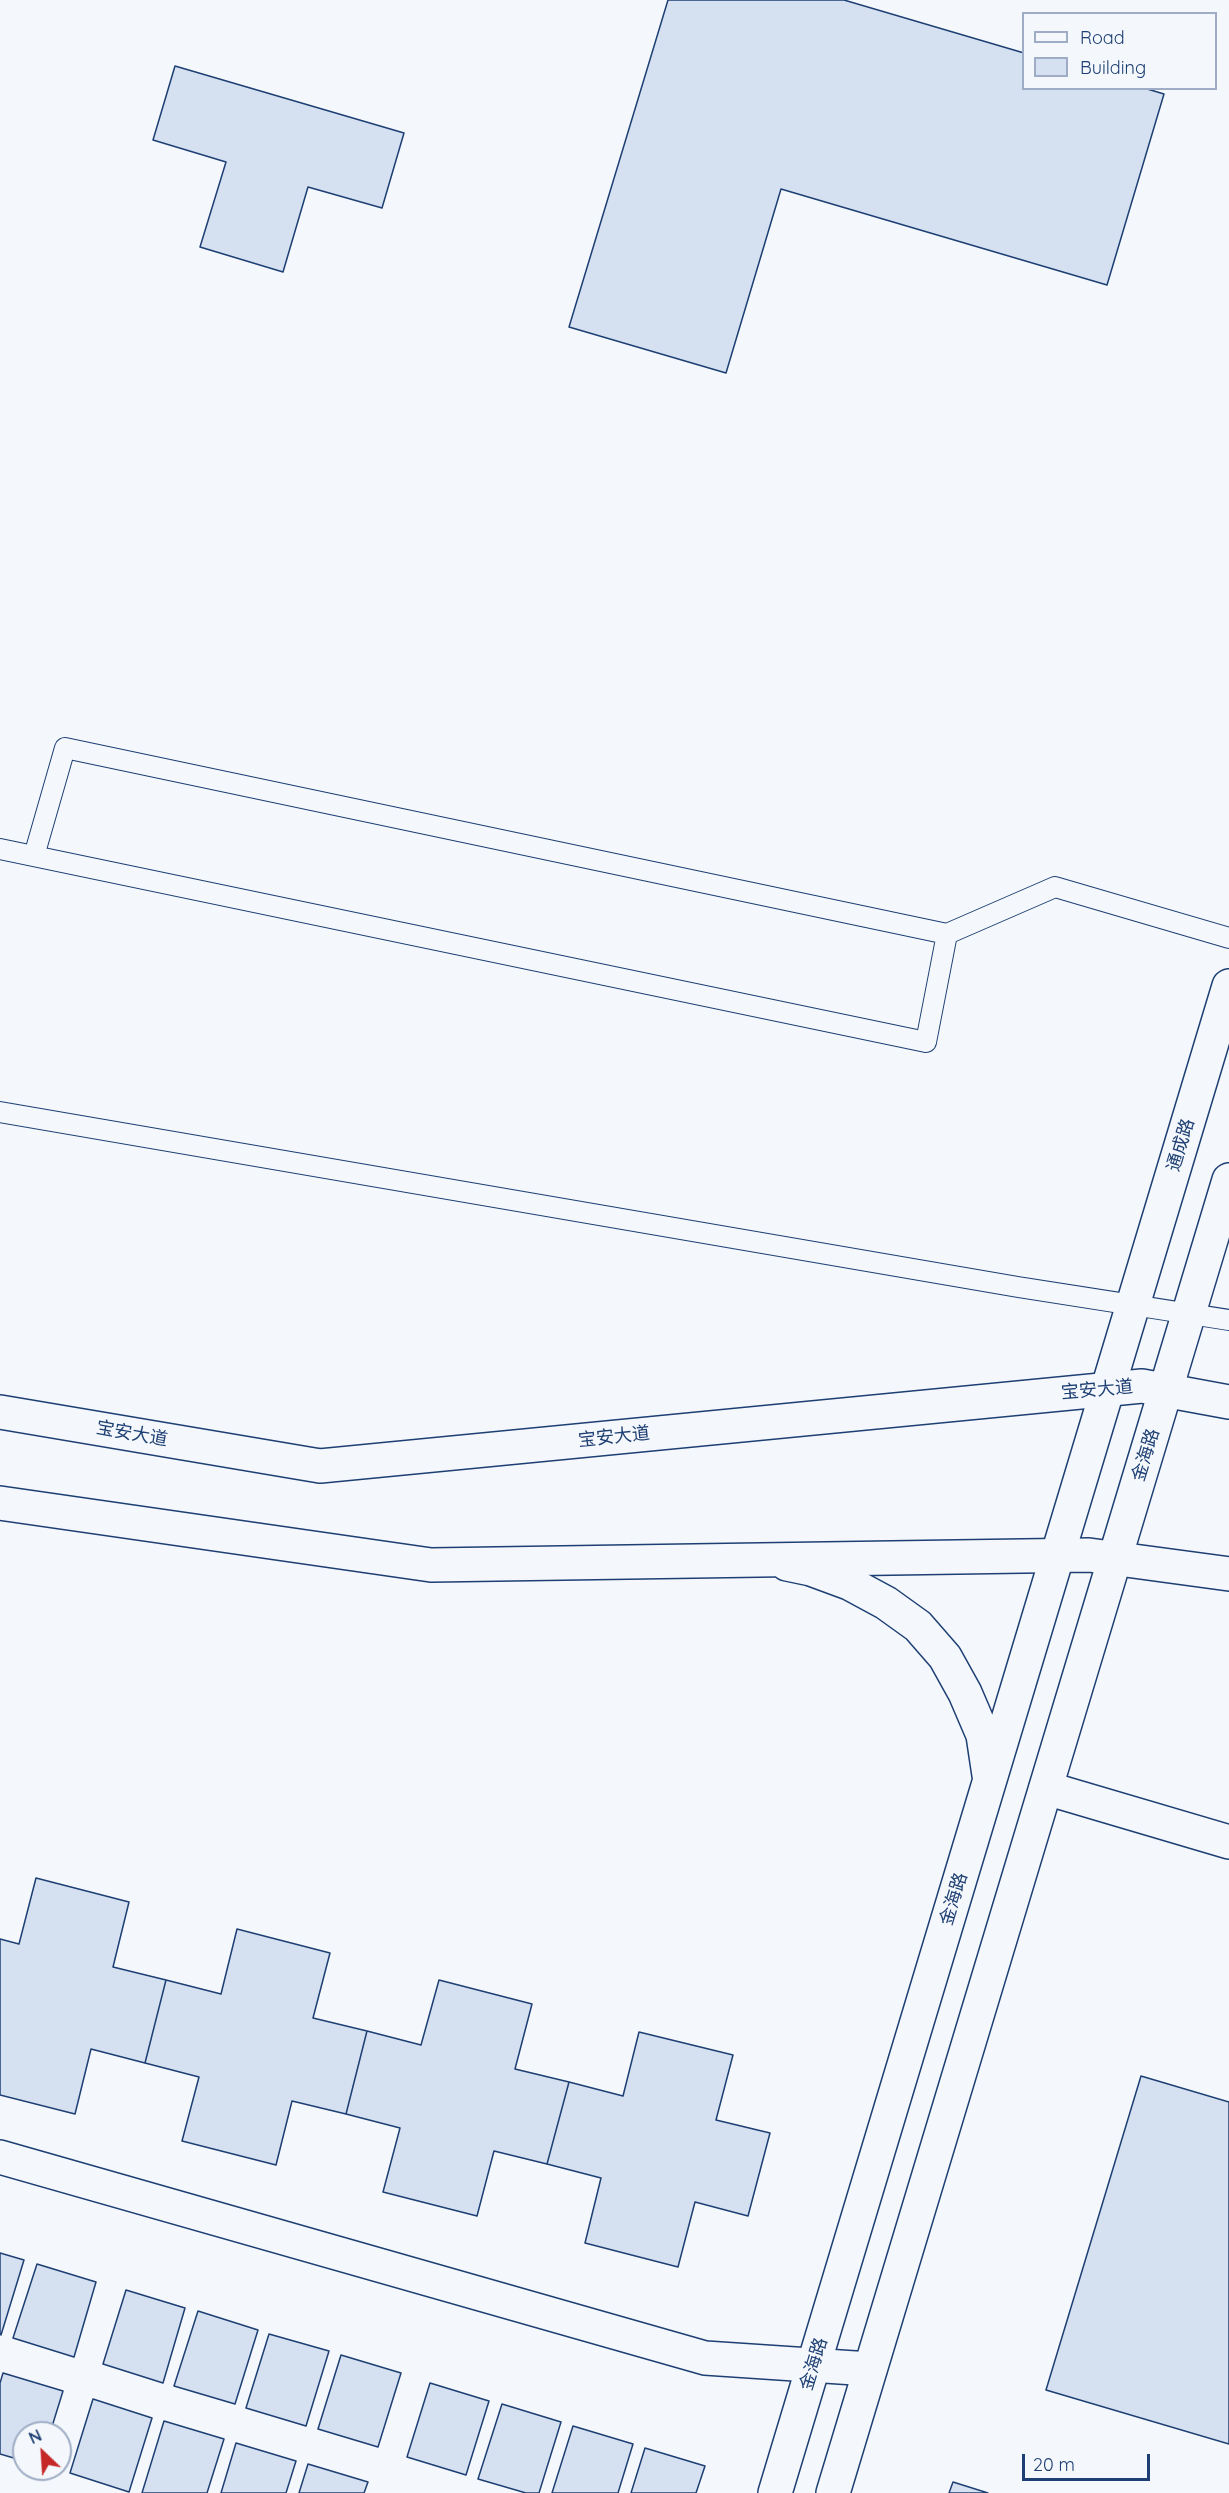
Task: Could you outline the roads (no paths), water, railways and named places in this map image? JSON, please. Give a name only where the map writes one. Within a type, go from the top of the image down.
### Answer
[{"type":"street","name":"通成路","points":[[1133,1305],[1229,986]]},
{"type":"street","points":[[1189,1313],[1229,1180]]},
{"type":"street","name":"金海路","points":[[775,2493],[1133,1305]]},
{"type":"street","name":"金海路","points":[[833,2493],[1189,1313]]},
{"type":"street","name":"宝安大道","points":[[0,1412],[320,1466],[1142,1386],[1229,1402]]},
{"type":"street","points":[[0,1503],[431,1565],[1089,1556],[1229,1574]]},
{"type":"street","points":[[771,1560],[812,1569],[849,1583],[886,1603],[918,1626],[945,1657],[965,1693],[983,1735],[990,1779]]},
{"type":"street","points":[[1046,1788],[1229,1842]]},
{"type":"street","points":[[0,2157],[705,2358],[870,2369]]},
{"type":"lane","points":[[33,856],[65,748],[947,934],[1055,887],[1229,938]]},
{"type":"lane","points":[[0,849],[926,1042],[947,934]]},
{"type":"lane","points":[[0,1112],[1007,1285],[1229,1320]]}]
